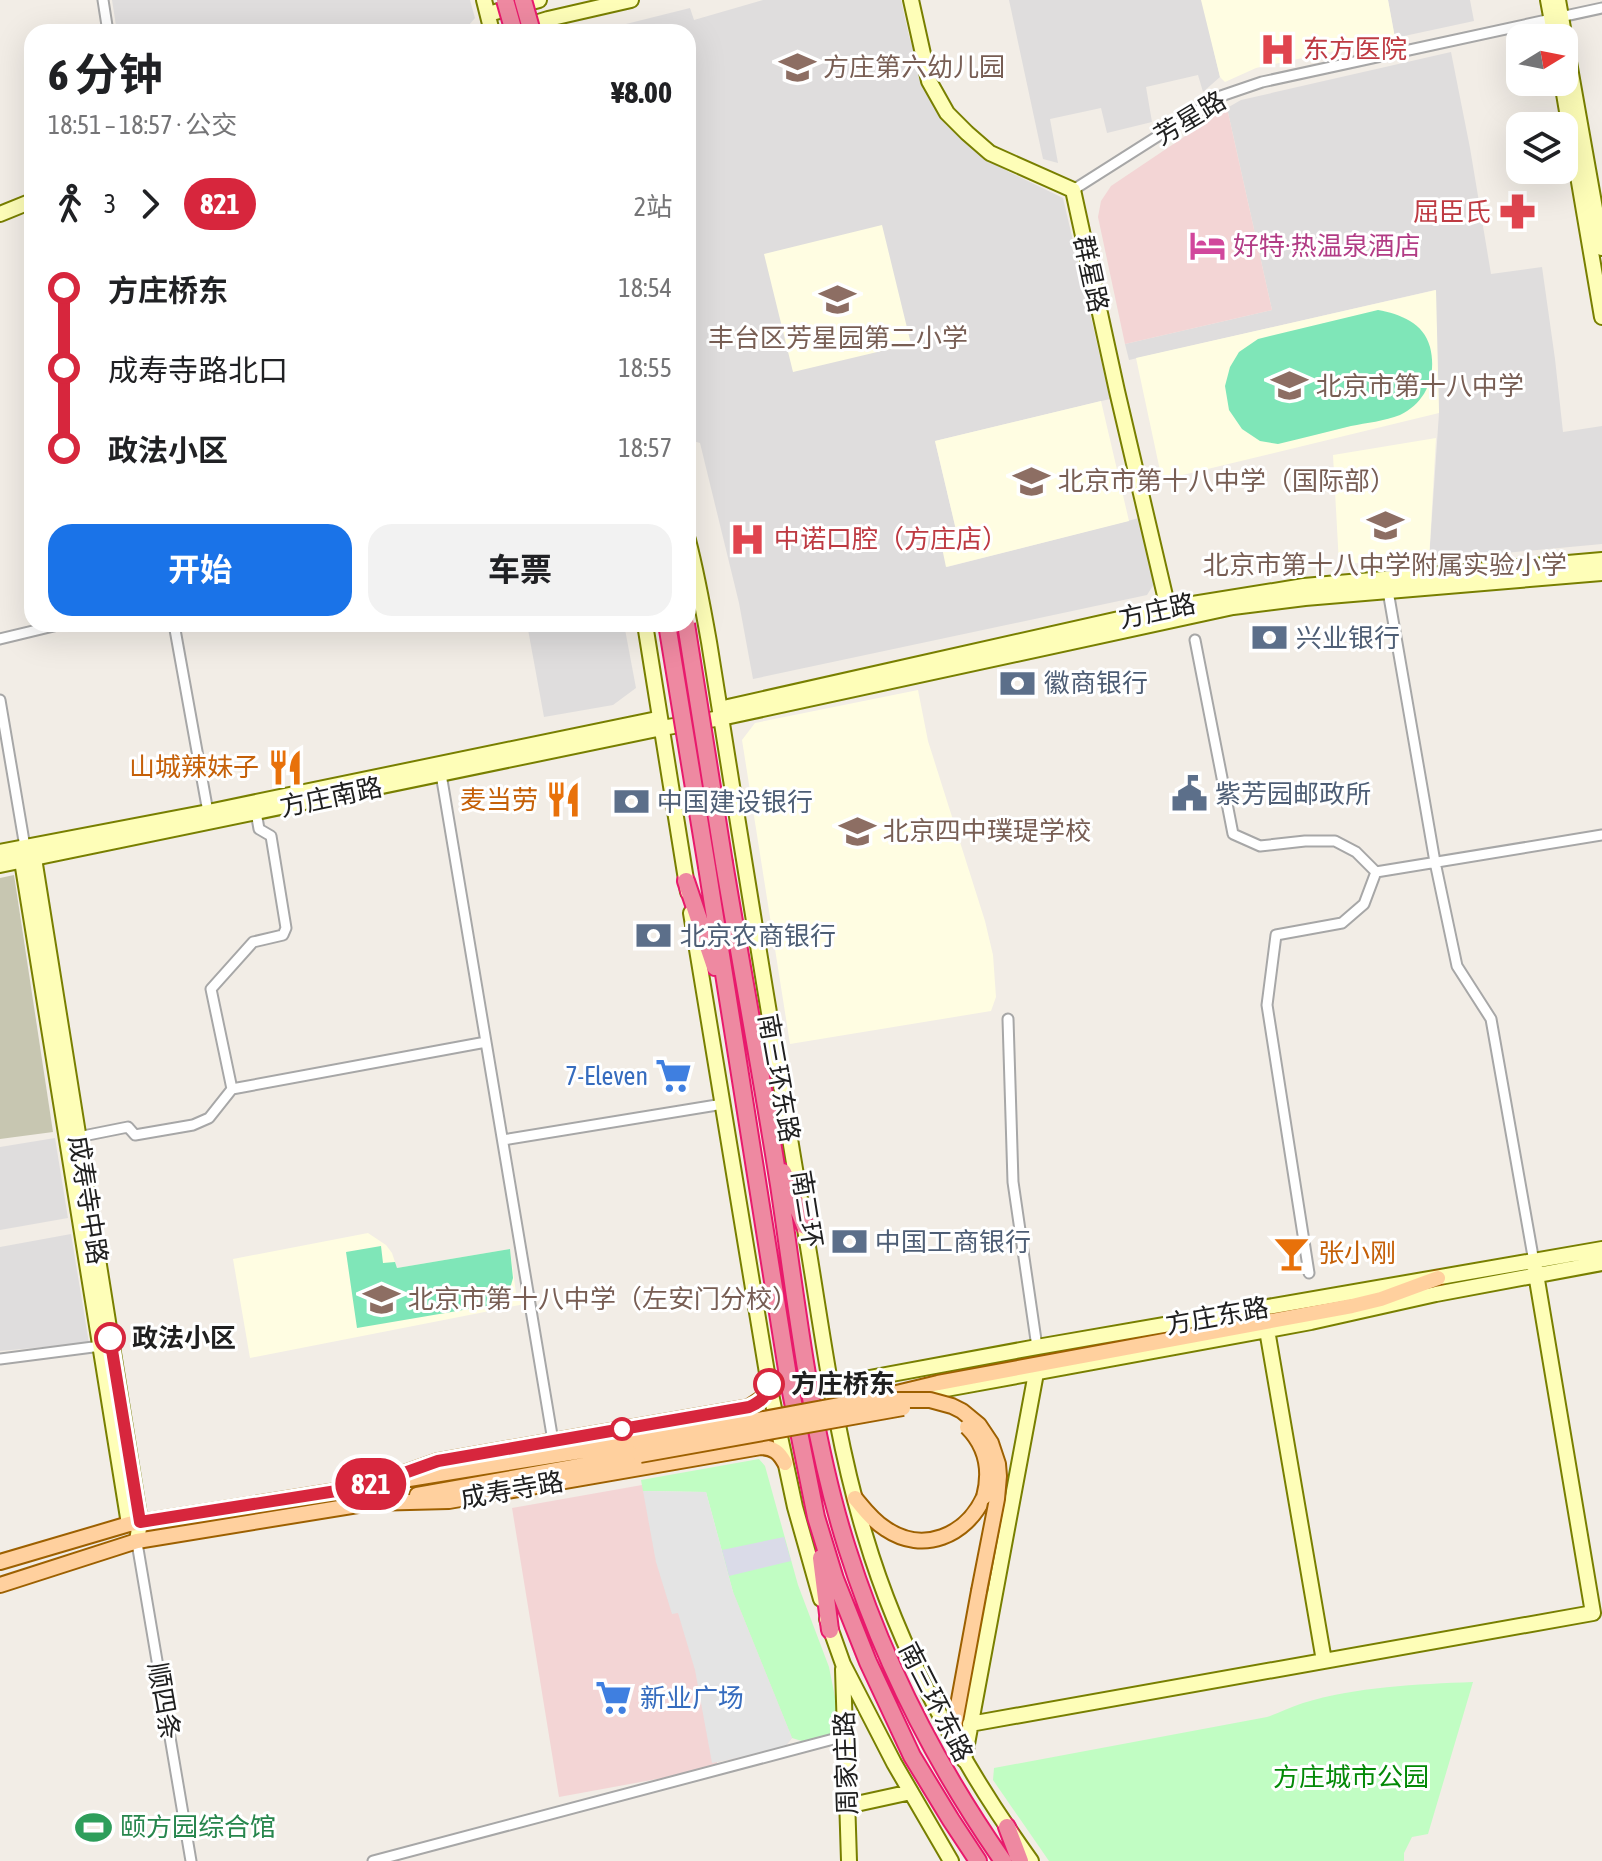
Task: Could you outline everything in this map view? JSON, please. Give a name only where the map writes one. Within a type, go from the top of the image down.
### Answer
[{"type":"highway","points":[[505,0],[512,24]]},
{"type":"highway","points":[[523,0],[530,24]]},
{"type":"highway","name":"南三环","points":[[669,632],[772,1146],[819,1439],[846,1545],[864,1599],[905,1695],[969,1810],[1003,1861]]},
{"type":"highway","name":"南三环","points":[[687,632],[729,1005],[789,1382],[816,1517],[835,1579],[912,1756],[978,1861]]},
{"type":"highway","points":[[686,881],[729,1005]]},
{"type":"highway","points":[[772,1146],[805,1226]]},
{"type":"highway","points":[[816,1517],[830,1630]]},
{"type":"highway","points":[[1007,1827],[1020,1861]]},
{"type":"main road","points":[[370,1503],[938,1383],[1352,1306],[1438,1278]]},
{"type":"main road","name":"成寿寺路","points":[[0,1562],[134,1523],[368,1486],[438,1461],[749,1407],[761,1401],[769,1385]]},
{"type":"main road","points":[[867,1400],[919,1399],[941,1402],[962,1411],[979,1425],[996,1454],[999,1476],[997,1499],[952,1738]]},
{"type":"main road","points":[[368,1486],[890,1409],[936,1410],[956,1418],[978,1439],[986,1458],[988,1479],[975,1515],[958,1530],[936,1539],[922,1541],[889,1532],[855,1498]]},
{"type":"main road","points":[[662,1422],[676,1427],[684,1439],[681,1454],[670,1463]]},
{"type":"main road","name":"成寿寺路","points":[[0,1585],[137,1541],[370,1503],[449,1501],[761,1447],[779,1453],[785,1463]]},
{"type":"street","points":[[103,0],[107,24]]},
{"type":"street","points":[[486,7],[541,0],[549,24]]},
{"type":"street","points":[[556,24],[631,0]]},
{"type":"street","points":[[911,0],[929,81],[947,113],[990,153],[1073,190]]},
{"type":"street","points":[[1548,0],[1557,18],[1602,248]]},
{"type":"street","points":[[1556,24],[1558,0]]},
{"type":"street","name":"芳星路","points":[[1073,190],[1221,96],[1262,82],[1602,8]]},
{"type":"street","points":[[1564,96],[1602,317]]},
{"type":"street","name":"群星路","points":[[1073,190],[1114,380],[1170,614]]},
{"type":"street","points":[[0,214],[24,204]]},
{"type":"street","name":"方庄路","points":[[662,723],[721,713],[1304,586],[1602,560]]},
{"type":"street","name":"方庄路","points":[[1170,614],[1305,598],[1602,573]]},
{"type":"street","name":"南三环东路","points":[[696,575],[772,1037],[836,1408],[855,1498],[872,1559],[904,1640],[964,1760],[1031,1861]]},
{"type":"street","points":[[970,1724],[1593,1613],[1491,1019],[1457,966],[1435,862],[1388,591]]},
{"type":"street","points":[[0,639],[29,632]]},
{"type":"street","points":[[175,632],[208,812]]},
{"type":"street","points":[[646,632],[769,1385],[804,1545],[843,1664],[951,1861]]},
{"type":"street","points":[[1195,640],[1233,834],[1260,846],[1335,841],[1356,852],[1376,872]]},
{"type":"street","points":[[0,700],[27,855]]},
{"type":"street","name":"方庄南路","points":[[0,865],[27,855],[208,812],[662,723]]},
{"type":"street","name":"方庄南路","points":[[0,852],[27,855],[256,812],[441,774],[662,723]]},
{"type":"street","points":[[441,774],[553,1441]]},
{"type":"street","points":[[232,1089],[211,989],[253,942],[283,935],[286,928],[271,836],[259,829],[256,812]]},
{"type":"street","points":[[1376,872],[1602,835]]},
{"type":"street","name":"成寿寺中路","points":[[27,855],[78,1137],[134,1523]]},
{"type":"street","name":"成寿寺中路","points":[[27,855],[101,1346],[137,1541]]},
{"type":"street","points":[[1309,1273],[1267,1005],[1276,935],[1342,923],[1364,904],[1376,872]]},
{"type":"street","points":[[1008,1019],[1013,1182],[1037,1347]]},
{"type":"street","points":[[78,1137],[128,1127],[135,1135],[193,1125],[209,1118],[232,1089],[486,1042]]},
{"type":"street","points":[[503,1140],[723,1104]]},
{"type":"street","name":"方庄东路","points":[[832,1385],[1438,1278],[1535,1268],[1602,1249]]},
{"type":"street","points":[[836,1408],[1325,1319],[1535,1268],[1602,1263]]},
{"type":"street","points":[[1267,1330],[1324,1661]]},
{"type":"street","points":[[0,1359],[101,1346]]},
{"type":"street","points":[[964,1760],[1036,1373]]},
{"type":"street","name":"顺四条","points":[[137,1541],[191,1861]]},
{"type":"street","name":"周家庄路","points":[[843,1664],[849,1861]]},
{"type":"street","points":[[373,1861],[845,1736]]},
{"type":"street","points":[[847,1806],[911,1792]]},
{"type":"shaded area","points":[[112,0],[470,0],[475,18],[470,24],[116,24]]},
{"type":"shaded area","points":[[763,0],[901,0],[909,36],[930,99],[946,125],[975,151],[1009,172],[1063,198],[1110,399],[935,441],[957,534],[947,567],[1139,518],[1154,584],[1147,595],[753,679],[739,603],[700,443],[696,442],[696,24],[626,24],[690,8],[694,20]]},
{"type":"shaded area","points":[[1009,0],[1202,0],[1220,77],[1203,92],[1198,75],[1146,87],[1152,122],[1107,133],[1101,108],[1050,119],[1058,163],[1043,159]]},
{"type":"shaded area","name":"东方医院","points":[[1201,0],[1388,0],[1395,38],[1256,68],[1225,82],[1220,77]]},
{"type":"shaded area","points":[[1388,0],[1470,0],[1474,21],[1395,38]]},
{"type":"shaded area","points":[[1451,52],[1491,274],[1542,267],[1563,432],[1602,426],[1602,544],[1429,560],[1439,413],[1435,290],[1129,360],[1125,344],[1272,310],[1227,108],[1241,100]]},
{"type":"shaded area","points":[[1227,108],[1272,310],[1125,344],[1098,217],[1101,201],[1111,186]]},
{"type":"shaded area","name":"丰台区芳星园第二小学","points":[[882,225],[911,344],[793,372],[764,254]]},
{"type":"shaded area","name":"北京市第十八中学","points":[[1436,290],[1439,413],[1162,480],[1136,358]]},
{"type":"shaded area","name":"北京市第十八中学（国际部）","points":[[1101,401],[1129,521],[946,567],[940,538],[957,534],[935,441]]},
{"type":"shaded area","name":"北京市第十八中学附属实验小学","points":[[1436,438],[1429,560],[1339,564],[1333,455]]},
{"type":"shaded area","points":[[528,632],[626,632],[636,688],[613,705],[544,717]]},
{"type":"shaded area","name":"北京四中璞瑅学校","points":[[918,690],[928,741],[993,955],[996,997],[991,1011],[790,1044],[742,740],[755,723]]},
{"type":"shaded area","points":[[14,875],[53,1132],[0,1139],[0,878]]},
{"type":"shaded area","points":[[55,1138],[68,1218],[0,1230],[0,1147]]},
{"type":"shaded area","name":"北京市第十八中学（左安门分校）","points":[[368,1233],[386,1245],[397,1268],[510,1249],[516,1293],[523,1292],[525,1304],[250,1358],[233,1259]]},
{"type":"shaded area","points":[[71,1234],[89,1343],[0,1351],[0,1247]]},
{"type":"shaded area","name":"新业广场","points":[[642,1485],[733,1592],[792,1738],[783,1749],[717,1762],[717,1768],[559,1797],[512,1508]]},
{"type":"shaded area","points":[[643,1491],[706,1492],[733,1592],[792,1738],[783,1749],[712,1763],[695,1670],[678,1613],[672,1614],[656,1562]]},
{"type":"shaded area","points":[[784,1537],[791,1561],[729,1576],[722,1550]]},
{"type":"green space","points":[[1378,310],[1410,321],[1427,339],[1432,357],[1431,377],[1417,403],[1394,417],[1278,444],[1260,441],[1242,429],[1229,410],[1225,386],[1230,367],[1239,352],[1258,339]]},
{"type":"green space","points":[[381,1246],[383,1263],[395,1262],[397,1268],[510,1249],[513,1278],[503,1298],[504,1303],[357,1328],[346,1252]]},
{"type":"green space","points":[[759,1459],[765,1466],[798,1585],[829,1667],[842,1732],[805,1742],[792,1738],[733,1592],[706,1492],[643,1491],[641,1480]]},
{"type":"green space","name":"方庄城市公园","points":[[1473,1682],[1428,1834],[1412,1837],[1404,1853],[1404,1861],[1049,1861],[993,1780],[994,1768],[1267,1717],[1303,1703],[1344,1693],[1409,1685]]},
{"type":"bus line","name":"821","points":[[110,1338],[140,1522],[368,1486],[438,1461],[749,1407],[761,1401],[769,1384]]},
{"type":"place","name":"东方医院","points":[[1277,49]]},
{"type":"place","name":"方庄第六幼儿园","points":[[797,67]]},
{"type":"place","name":"屈臣氏","points":[[1517,212]]},
{"type":"place","name":"好特·热温泉酒店","points":[[1207,246]]},
{"type":"place","name":"丰台区芳星园第二小学","points":[[838,299]]},
{"type":"place","name":"北京市第十八中学","points":[[1290,386]]},
{"type":"place","name":"北京市第十八中学（国际部）","points":[[1032,481]]},
{"type":"place","name":"北京市第十八中学附属实验小学","points":[[1385,526]]},
{"type":"place","name":"中诺口腔（方庄店）","points":[[748,539]]},
{"type":"place","name":"兴业银行","points":[[1270,638]]},
{"type":"place","name":"徽商银行","points":[[1018,683]]},
{"type":"place","name":"山城辣妹子","points":[[285,767]]},
{"type":"place","name":"紫芳园邮政所","points":[[1189,794]]},
{"type":"place","name":"麦当劳","points":[[564,800]]},
{"type":"place","name":"中国建设银行","points":[[631,802]]},
{"type":"place","name":"北京四中璞瑅学校","points":[[857,831]]},
{"type":"place","name":"北京农商银行","points":[[654,936]]},
{"type":"place","name":"7-Eleven","points":[[674,1076]]},
{"type":"place","name":"中国工商银行","points":[[849,1242]]},
{"type":"place","name":"张小刚","points":[[1292,1253]]},
{"type":"place","name":"北京市第十八中学（左安门分校）","points":[[382,1299]]},
{"type":"place","name":"政法小区","points":[[110,1338]]},
{"type":"place","name":"方庄桥东","points":[[769,1384]]},
{"type":"place","name":"新业广场","points":[[614,1698]]},
{"type":"place","name":"颐方园综合馆","points":[[94,1827]]}]
